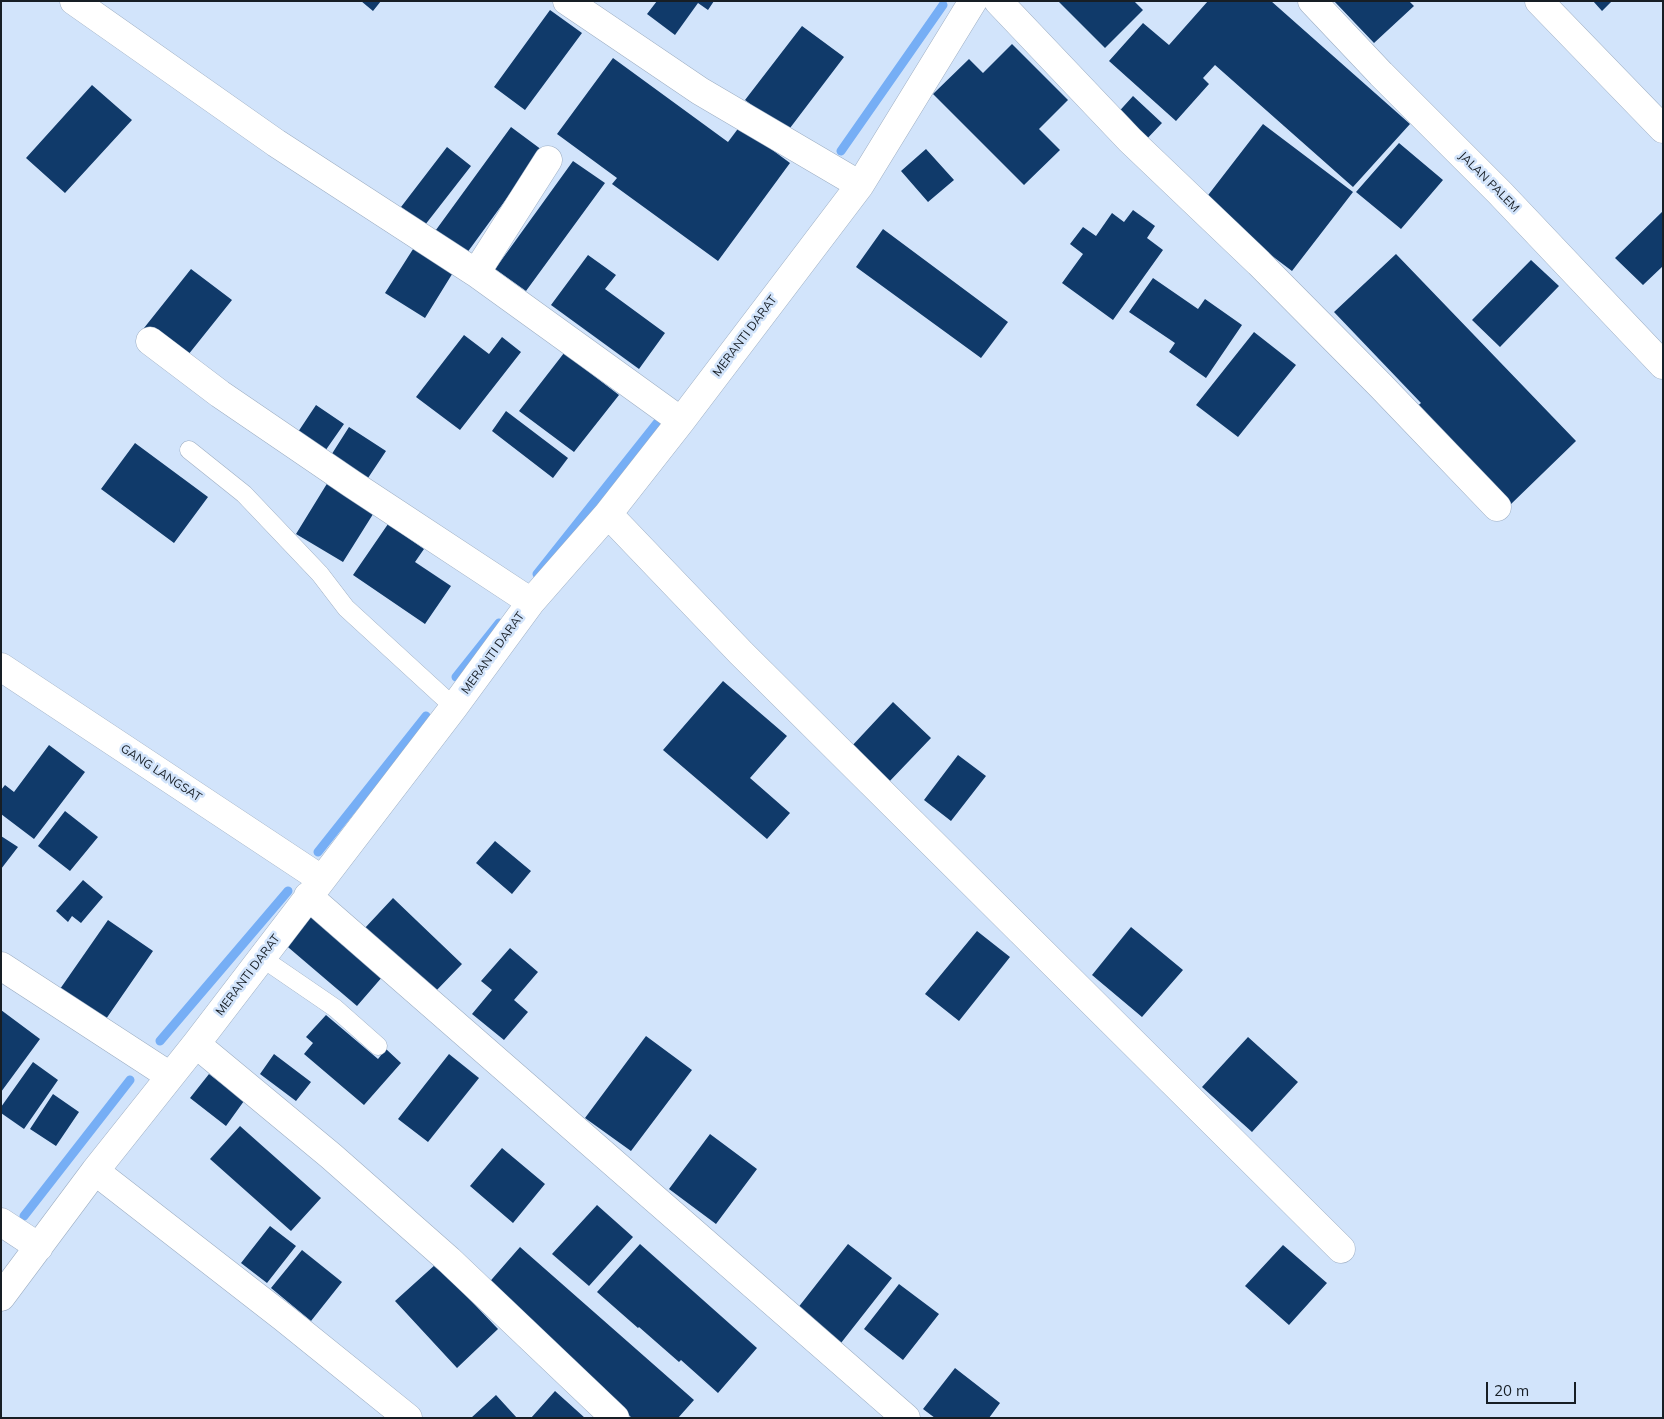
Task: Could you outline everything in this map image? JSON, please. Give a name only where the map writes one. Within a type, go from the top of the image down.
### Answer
[{"type":"street","points":[[74,1],[276,143],[476,273],[681,421]]},
{"type":"street","points":[[567,1],[700,91],[860,186]]},
{"type":"street","name":"MERANTI DARAT","points":[[1,1297],[95,1171],[196,1044],[454,707],[531,602],[608,514],[860,186],[973,1]]},
{"type":"street","points":[[998,1],[1130,140],[1259,263],[1497,507]]},
{"type":"street","name":"JALAN PALEM","points":[[1312,1],[1381,74],[1500,193],[1663,365]]},
{"type":"street","points":[[1539,1],[1663,129]]},
{"type":"street","points":[[476,273],[548,160]]},
{"type":"street","points":[[150,341],[220,394],[531,602]]},
{"type":"street","points":[[608,514],[741,652],[1341,1249]]},
{"type":"street","name":"GANG LANGSAT","points":[[1,667],[315,888],[906,1418]]},
{"type":"street","points":[[1,966],[170,1076]]},
{"type":"street","points":[[196,1044],[331,1156],[449,1260],[615,1418]]},
{"type":"street","points":[[95,1171],[408,1418]]},
{"type":"street","points":[[1,1222],[39,1247]]},
{"type":"lane","points":[[189,450],[244,494],[320,574],[346,608],[454,707]]},
{"type":"lane","points":[[262,958],[335,1008],[378,1046]]},
{"type":"building","points":[[361,1],[381,1],[373,11]]},
{"type":"building","points":[[657,1],[714,1],[708,10],[698,3],[675,35],[647,14]]},
{"type":"building","points":[[1058,1],[1134,1],[1143,10],[1105,48]]},
{"type":"building","points":[[1208,1],[1271,1],[1410,124],[1353,187],[1215,65],[1203,78],[1209,84],[1176,121],[1109,61],[1143,23],[1169,45]]},
{"type":"building","points":[[1334,1],[1409,1],[1414,6],[1374,43]]},
{"type":"building","points":[[1593,1],[1612,1],[1602,11]]},
{"type":"building","points":[[550,10],[582,33],[525,110],[494,87]]},
{"type":"building","points":[[802,26],[844,57],[787,132],[745,100]]},
{"type":"building","points":[[1012,44],[1068,100],[1039,129],[1060,150],[1024,185],[933,94],[969,59],[983,73]]},
{"type":"building","points":[[613,58],[728,142],[740,126],[790,163],[718,261],[612,184],[617,178],[557,134]]},
{"type":"building","points":[[92,85],[132,120],[65,193],[26,158]]},
{"type":"building","points":[[1133,96],[1162,123],[1143,143],[1114,117]]},
{"type":"building","points":[[1263,124],[1353,192],[1292,271],[1202,203]]},
{"type":"building","points":[[511,127],[542,150],[464,257],[433,234]]},
{"type":"building","points":[[1399,143],[1443,180],[1401,229],[1356,192]]},
{"type":"building","points":[[447,147],[471,166],[425,225],[401,207]]},
{"type":"building","points":[[926,149],[954,180],[928,202],[901,171]]},
{"type":"building","points":[[573,161],[605,183],[526,291],[495,269]]},
{"type":"building","points":[[1133,210],[1155,226],[1147,238],[1163,250],[1113,320],[1062,283],[1083,254],[1070,244],[1083,227],[1096,236],[1112,213],[1124,222]]},
{"type":"building","points":[[1663,211],[1663,266],[1643,285],[1615,258]]},
{"type":"building","points":[[883,229],[1008,322],[981,358],[856,267]]},
{"type":"building","points":[[415,246],[454,271],[425,318],[385,293]]},
{"type":"building","points":[[1396,254],[1576,441],[1509,506],[1415,408],[1421,403],[1334,312]]},
{"type":"building","points":[[588,255],[616,275],[605,289],[665,333],[639,369],[551,305]]},
{"type":"building","points":[[1531,260],[1559,286],[1500,347],[1472,320]]},
{"type":"building","points":[[191,269],[232,300],[184,360],[144,328]]},
{"type":"building","points":[[1153,278],[1198,309],[1205,299],[1242,325],[1206,378],[1169,352],[1175,343],[1129,312]]},
{"type":"building","points":[[1254,332],[1296,365],[1238,437],[1196,405]]},
{"type":"building","points":[[464,335],[489,354],[502,337],[521,352],[460,430],[416,397]]},
{"type":"building","points":[[564,353],[619,395],[574,452],[519,411]]},
{"type":"building","points":[[316,405],[344,424],[323,454],[296,435]]},
{"type":"building","points":[[506,411],[568,458],[553,478],[492,431]]},
{"type":"building","points":[[349,427],[386,451],[364,484],[328,460]]},
{"type":"building","points":[[135,443],[208,497],[174,543],[101,489]]},
{"type":"building","points":[[328,482],[375,511],[343,562],[296,534]]},
{"type":"building","points":[[388,524],[424,549],[415,562],[451,586],[425,624],[353,575]]},
{"type":"building","points":[[723,681],[787,736],[750,778],[790,813],[767,839],[663,750]]},
{"type":"building","points":[[893,702],[931,738],[887,784],[850,748]]},
{"type":"building","points":[[49,745],[85,772],[34,839],[1,814],[1,790],[5,785],[14,792]]},
{"type":"building","points":[[958,755],[986,776],[951,821],[924,800]]},
{"type":"building","points":[[65,811],[98,837],[70,871],[38,846]]},
{"type":"building","points":[[1,836],[18,847],[1,869]]},
{"type":"building","points":[[495,841],[531,871],[512,894],[476,863]]},
{"type":"building","points":[[83,880],[103,897],[81,923],[72,916],[68,922],[56,911]]},
{"type":"building","points":[[393,898],[462,964],[433,994],[364,929]]},
{"type":"building","points":[[308,913],[383,976],[357,1006],[282,942]]},
{"type":"building","points":[[108,920],[153,951],[106,1019],[60,989]]},
{"type":"building","points":[[1131,927],[1183,970],[1142,1017],[1092,975]]},
{"type":"building","points":[[977,931],[1010,957],[959,1021],[925,994]]},
{"type":"building","points":[[510,948],[538,972],[514,1000],[528,1012],[504,1040],[472,1014],[492,990],[481,981]]},
{"type":"building","points":[[1,1010],[40,1039],[1,1092]]},
{"type":"building","points":[[326,1015],[378,1059],[386,1049],[401,1063],[364,1105],[304,1054],[313,1043],[306,1037]]},
{"type":"building","points":[[646,1036],[692,1070],[631,1151],[585,1118]]},
{"type":"building","points":[[1248,1037],[1298,1082],[1252,1132],[1202,1087]]},
{"type":"building","points":[[274,1054],[311,1082],[296,1101],[260,1074]]},
{"type":"building","points":[[449,1054],[479,1078],[428,1142],[398,1119]]},
{"type":"building","points":[[33,1062],[58,1080],[24,1129],[1,1113],[1,1107]]},
{"type":"building","points":[[209,1074],[244,1101],[226,1126],[190,1098]]},
{"type":"building","points":[[53,1094],[79,1112],[56,1146],[30,1129]]},
{"type":"building","points":[[240,1126],[321,1198],[291,1231],[210,1159]]},
{"type":"building","points":[[710,1134],[757,1169],[716,1224],[669,1189]]},
{"type":"building","points":[[502,1148],[545,1184],[513,1223],[470,1186]]},
{"type":"building","points":[[597,1205],[633,1237],[589,1286],[552,1254]]},
{"type":"building","points":[[270,1226],[296,1246],[267,1283],[241,1263]]},
{"type":"building","points":[[640,1244],[757,1348],[718,1393],[681,1360],[679,1362],[597,1292]]},
{"type":"building","points":[[848,1244],[892,1278],[841,1343],[797,1309]]},
{"type":"building","points":[[1283,1245],[1327,1283],[1289,1325],[1245,1286]]},
{"type":"building","points":[[520,1247],[694,1400],[678,1418],[632,1418],[603,1392],[605,1389],[486,1286]]},
{"type":"building","points":[[302,1250],[342,1282],[311,1321],[271,1288]]},
{"type":"building","points":[[436,1264],[498,1329],[457,1368],[395,1301]]},
{"type":"building","points":[[899,1284],[939,1314],[903,1360],[864,1329]]},
{"type":"building","points":[[955,1368],[1000,1403],[989,1418],[935,1418],[923,1409]]},
{"type":"building","points":[[555,1391],[585,1418],[531,1418]]},
{"type":"building","points":[[496,1395],[517,1418],[471,1418]]},
{"type":"waterway","points":[[841,151],[943,5]]},
{"type":"waterway","points":[[537,574],[657,423]]},
{"type":"waterway","points":[[456,677],[499,623]]},
{"type":"waterway","points":[[318,852],[426,716]]},
{"type":"waterway","points":[[160,1041],[288,891]]},
{"type":"waterway","points":[[24,1216],[130,1080]]}]
